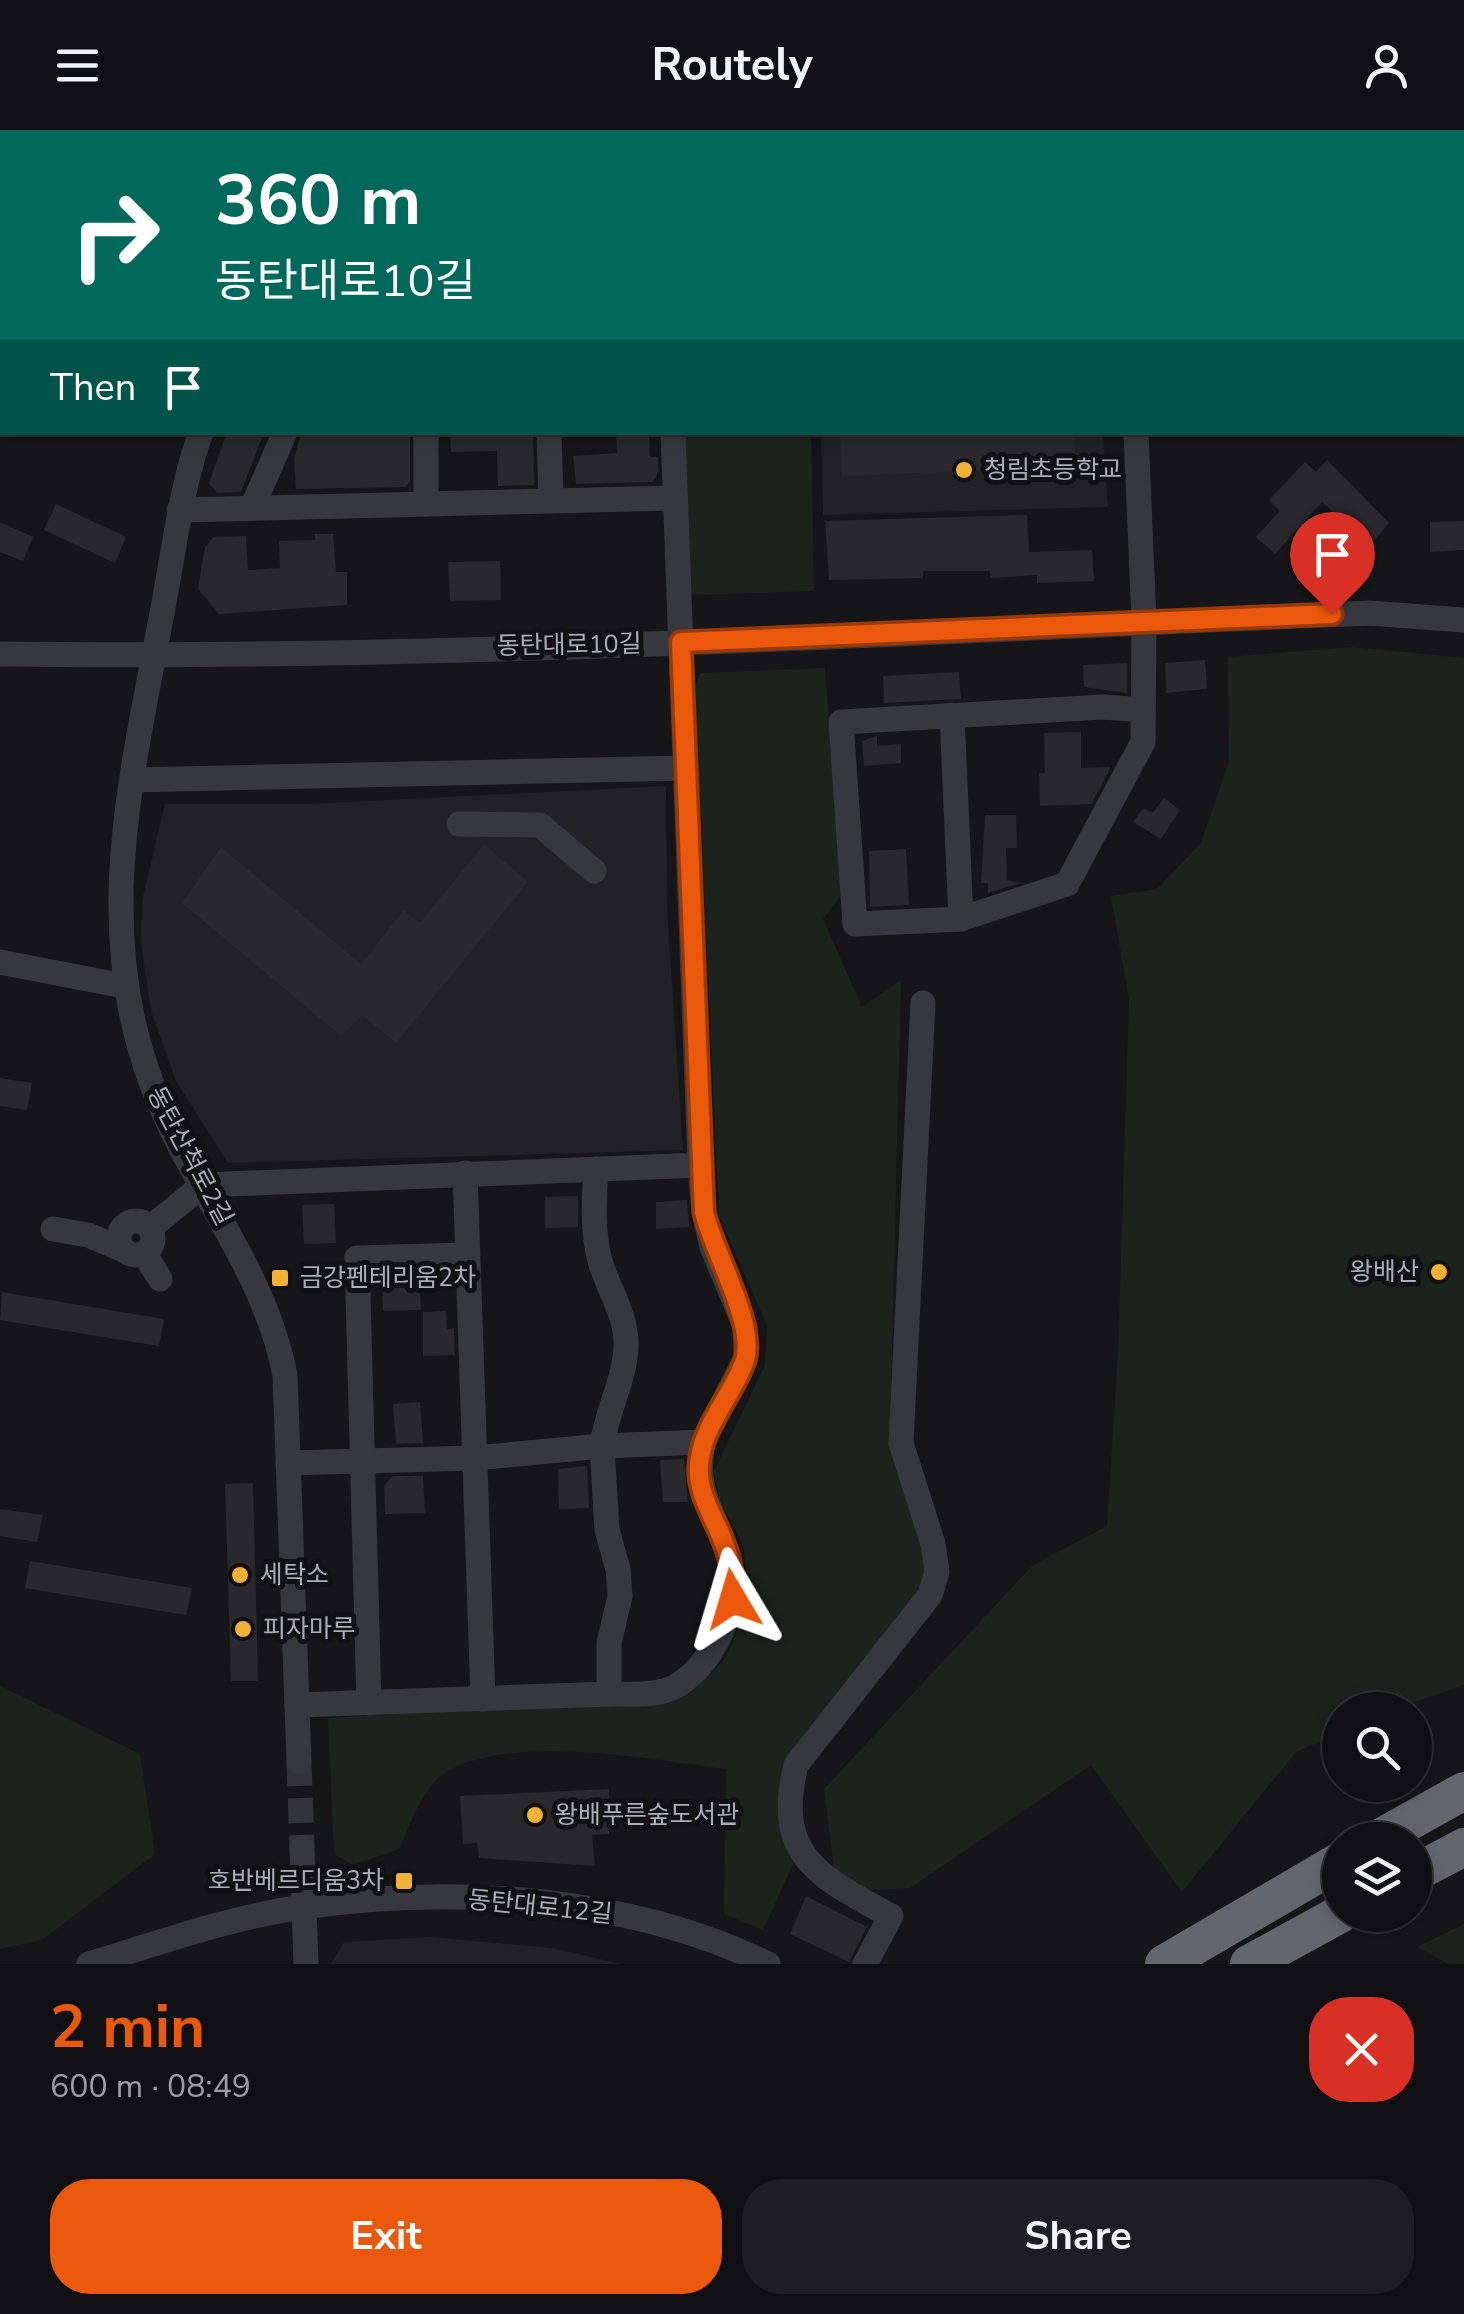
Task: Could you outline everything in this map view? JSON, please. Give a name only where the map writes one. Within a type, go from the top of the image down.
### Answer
[{"type":"highway","points":[[1406,1822],[1464,1791]]},
{"type":"highway","points":[[1432,1865],[1458,1850]]},
{"type":"highway","points":[[1164,1964],[1322,1872]]},
{"type":"highway","points":[[1249,1964],[1322,1924]]},
{"type":"street","name":"동탄산척로2길","points":[[200,435],[179,510],[132,780],[120,882],[124,986],[158,1102],[260,1292],[280,1349],[299,1762]]},
{"type":"street","points":[[252,508],[284,435]]},
{"type":"street","points":[[426,435],[426,504]]},
{"type":"street","points":[[550,435],[551,501]]},
{"type":"street","points":[[297,1705],[670,1689],[695,1672],[716,1642],[733,1599],[732,1570],[700,1488],[703,1442],[746,1358],[746,1342],[745,1326],[712,1247],[700,1165],[673,435]]},
{"type":"street","points":[[1136,435],[1144,622],[1143,710],[1142,742],[1066,884],[961,919],[856,924],[840,722],[1104,707],[1143,710]]},
{"type":"street","points":[[179,510],[675,498]]},
{"type":"street","name":"동탄대로10길","points":[[0,654],[153,654],[681,631],[1144,622],[1369,613],[1464,620]]},
{"type":"street","points":[[952,715],[961,919]]},
{"type":"street","points":[[132,780],[686,768]]},
{"type":"street","points":[[458,824],[540,825],[594,871]]},
{"type":"street","points":[[0,962],[124,986]]},
{"type":"street","points":[[865,1964],[891,1916],[820,1876],[801,1851],[791,1822],[790,1791],[796,1765],[930,1594],[937,1572],[901,1443],[923,1002]]},
{"type":"street","points":[[52,1229],[135,1240],[203,1184],[700,1165]]},
{"type":"street","points":[[596,1169],[597,1243],[624,1321],[626,1346],[602,1446],[607,1530],[618,1569],[620,1596],[609,1644],[609,1694]]},
{"type":"street","points":[[466,1173],[483,1700]]},
{"type":"street","points":[[135,1240],[160,1279]]},
{"type":"street","points":[[369,1703],[357,1258],[466,1255]]},
{"type":"street","points":[[288,1463],[475,1458],[602,1446],[703,1442]]},
{"type":"street","points":[[302,1848],[306,1964]]},
{"type":"street","name":"동탄대로12길","points":[[89,1964],[304,1906],[439,1898],[584,1907],[646,1922],[768,1964]]},
{"type":"shaded area","points":[[684,435],[811,435],[814,591],[691,595]]},
{"type":"shaded area","name":"청림초등학교","points":[[821,435],[1103,435],[1108,507],[823,515]]},
{"type":"shaded area","points":[[1352,647],[1464,658],[1464,1685],[1432,1696],[1432,1692],[1322,1692],[1322,1741],[1296,1752],[1182,1892],[1091,1765],[910,1888],[837,1892],[824,1789],[1033,1565],[1107,1526],[1118,1355],[1129,1000],[1111,896],[1157,889],[1201,843],[1229,762],[1228,657]]},
{"type":"shaded area","points":[[825,668],[841,895],[823,919],[862,1007],[901,980],[890,1433],[927,1560],[927,1584],[791,1758],[781,1825],[794,1862],[763,1930],[724,1914],[726,1769],[580,1752],[503,1754],[469,1762],[442,1775],[428,1790],[399,1849],[353,1865],[334,1854],[328,1718],[677,1696],[705,1679],[726,1658],[749,1600],[743,1545],[719,1498],[714,1471],[765,1365],[767,1325],[719,1216],[695,685],[701,673]]},
{"type":"shaded area","points":[[666,786],[667,908],[683,1150],[228,1163],[176,1081],[151,1011],[141,944],[142,901],[165,804],[309,804]]},
{"type":"shaded area","points":[[0,1686],[140,1754],[155,1854],[42,1940],[0,1949]]},
{"type":"shaded area","points":[[1464,1924],[1464,1964],[1449,1964],[1417,1947]]},
{"type":"shaded area","points":[[430,1937],[552,1948],[621,1964],[331,1964],[344,1942]]},
{"type":"building","points":[[226,435],[263,435],[241,492],[217,493],[209,483]]},
{"type":"building","points":[[301,435],[410,435],[410,482],[405,487],[296,489],[294,458]]},
{"type":"building","points":[[450,435],[533,435],[534,485],[498,486],[497,451],[451,452]]},
{"type":"building","points":[[616,435],[649,435],[650,457],[658,457],[658,474],[652,482],[576,484],[573,456],[617,453]]},
{"type":"building","points":[[840,435],[1074,435],[1076,473],[1020,476],[1020,469],[842,476]]},
{"type":"building","points":[[1327,460],[1389,523],[1370,546],[1322,502],[1275,554],[1256,537],[1280,511],[1269,500],[1305,462],[1316,472]]},
{"type":"building","points":[[56,504],[126,537],[115,563],[44,530]]},
{"type":"building","points":[[1027,515],[1029,552],[1092,550],[1094,581],[1037,583],[1037,575],[990,578],[990,571],[923,571],[923,578],[829,580],[825,521]]},
{"type":"building","points":[[1464,521],[1464,550],[1430,552],[1430,522]]},
{"type":"building","points":[[0,522],[33,537],[23,561],[0,552]]},
{"type":"building","points":[[315,534],[333,534],[336,572],[347,572],[347,605],[219,614],[198,589],[205,547],[214,537],[246,536],[248,570],[280,568],[279,541],[315,540]]},
{"type":"building","points":[[500,561],[501,600],[450,601],[448,562]]},
{"type":"building","points":[[1205,660],[1207,689],[1166,693],[1165,663]]},
{"type":"building","points":[[1127,663],[1127,693],[1084,687],[1083,665]]},
{"type":"building","points":[[959,672],[961,699],[884,703],[883,676]]},
{"type":"building","points":[[1081,732],[1081,768],[1111,767],[1091,804],[1040,806],[1039,773],[1045,773],[1044,733]]},
{"type":"building","points":[[877,736],[877,746],[901,744],[901,763],[864,766],[862,741]]},
{"type":"building","points":[[1164,798],[1180,810],[1161,839],[1133,822],[1143,808],[1153,813]]},
{"type":"building","points":[[985,815],[1016,815],[1017,848],[1006,848],[1007,880],[1020,883],[988,893],[988,883],[981,883]]},
{"type":"building","points":[[484,844],[528,882],[396,1043],[362,1015],[341,1036],[182,903],[221,847],[361,964],[404,910],[420,923]]},
{"type":"building","points":[[906,849],[909,905],[870,907],[869,851]]},
{"type":"building","points":[[0,1078],[32,1083],[27,1110],[0,1106]]},
{"type":"building","points":[[578,1196],[578,1227],[545,1228],[545,1197]]},
{"type":"building","points":[[687,1200],[689,1227],[656,1229],[656,1202]]},
{"type":"building","points":[[334,1204],[336,1243],[304,1244],[302,1205]]},
{"type":"building","points":[[419,1275],[421,1310],[383,1311],[382,1284],[405,1283],[405,1276]]},
{"type":"building","points":[[2,1292],[164,1319],[159,1346],[0,1320]]},
{"type":"building","points":[[446,1311],[447,1329],[454,1328],[455,1355],[423,1356],[423,1312]]},
{"type":"building","points":[[420,1402],[423,1443],[396,1444],[393,1404]]},
{"type":"building","points":[[684,1459],[688,1502],[663,1502],[660,1460]]},
{"type":"building","points":[[587,1466],[589,1508],[559,1509],[558,1469]]},
{"type":"building","points":[[392,1476],[423,1476],[425,1513],[385,1514],[384,1486]]},
{"type":"building","points":[[253,1483],[258,1681],[231,1681],[225,1484]]},
{"type":"building","points":[[0,1509],[43,1515],[37,1542],[0,1536]]},
{"type":"building","points":[[30,1561],[192,1588],[186,1615],[25,1588]]},
{"type":"building","name":"왕배푸른숲도서관","points":[[609,1789],[609,1834],[592,1835],[595,1866],[479,1858],[477,1843],[463,1844],[460,1796]]},
{"type":"building","points":[[806,1896],[867,1927],[849,1962],[790,1934]]},
{"type":"tunnel","points":[[299,1761],[302,1848]]},
{"type":"place","name":"청림초등학교","points":[[964,470]]},
{"type":"place","name":"왕배산","points":[[1439,1272]]},
{"type":"place","name":"금강펜테리움2차","points":[[280,1278]]},
{"type":"place","name":"세탁소","points":[[240,1575]]},
{"type":"place","name":"피자마루","points":[[243,1629]]},
{"type":"place","name":"왕배푸른숲도서관","points":[[535,1815]]},
{"type":"place","name":"호반베르디움3차","points":[[404,1881]]},
{"type":"route","points":[[733,1599],[732,1570],[724,1543],[700,1488],[703,1442],[746,1358],[745,1326],[712,1247],[704,1212],[681,642],[1332,614]]}]
